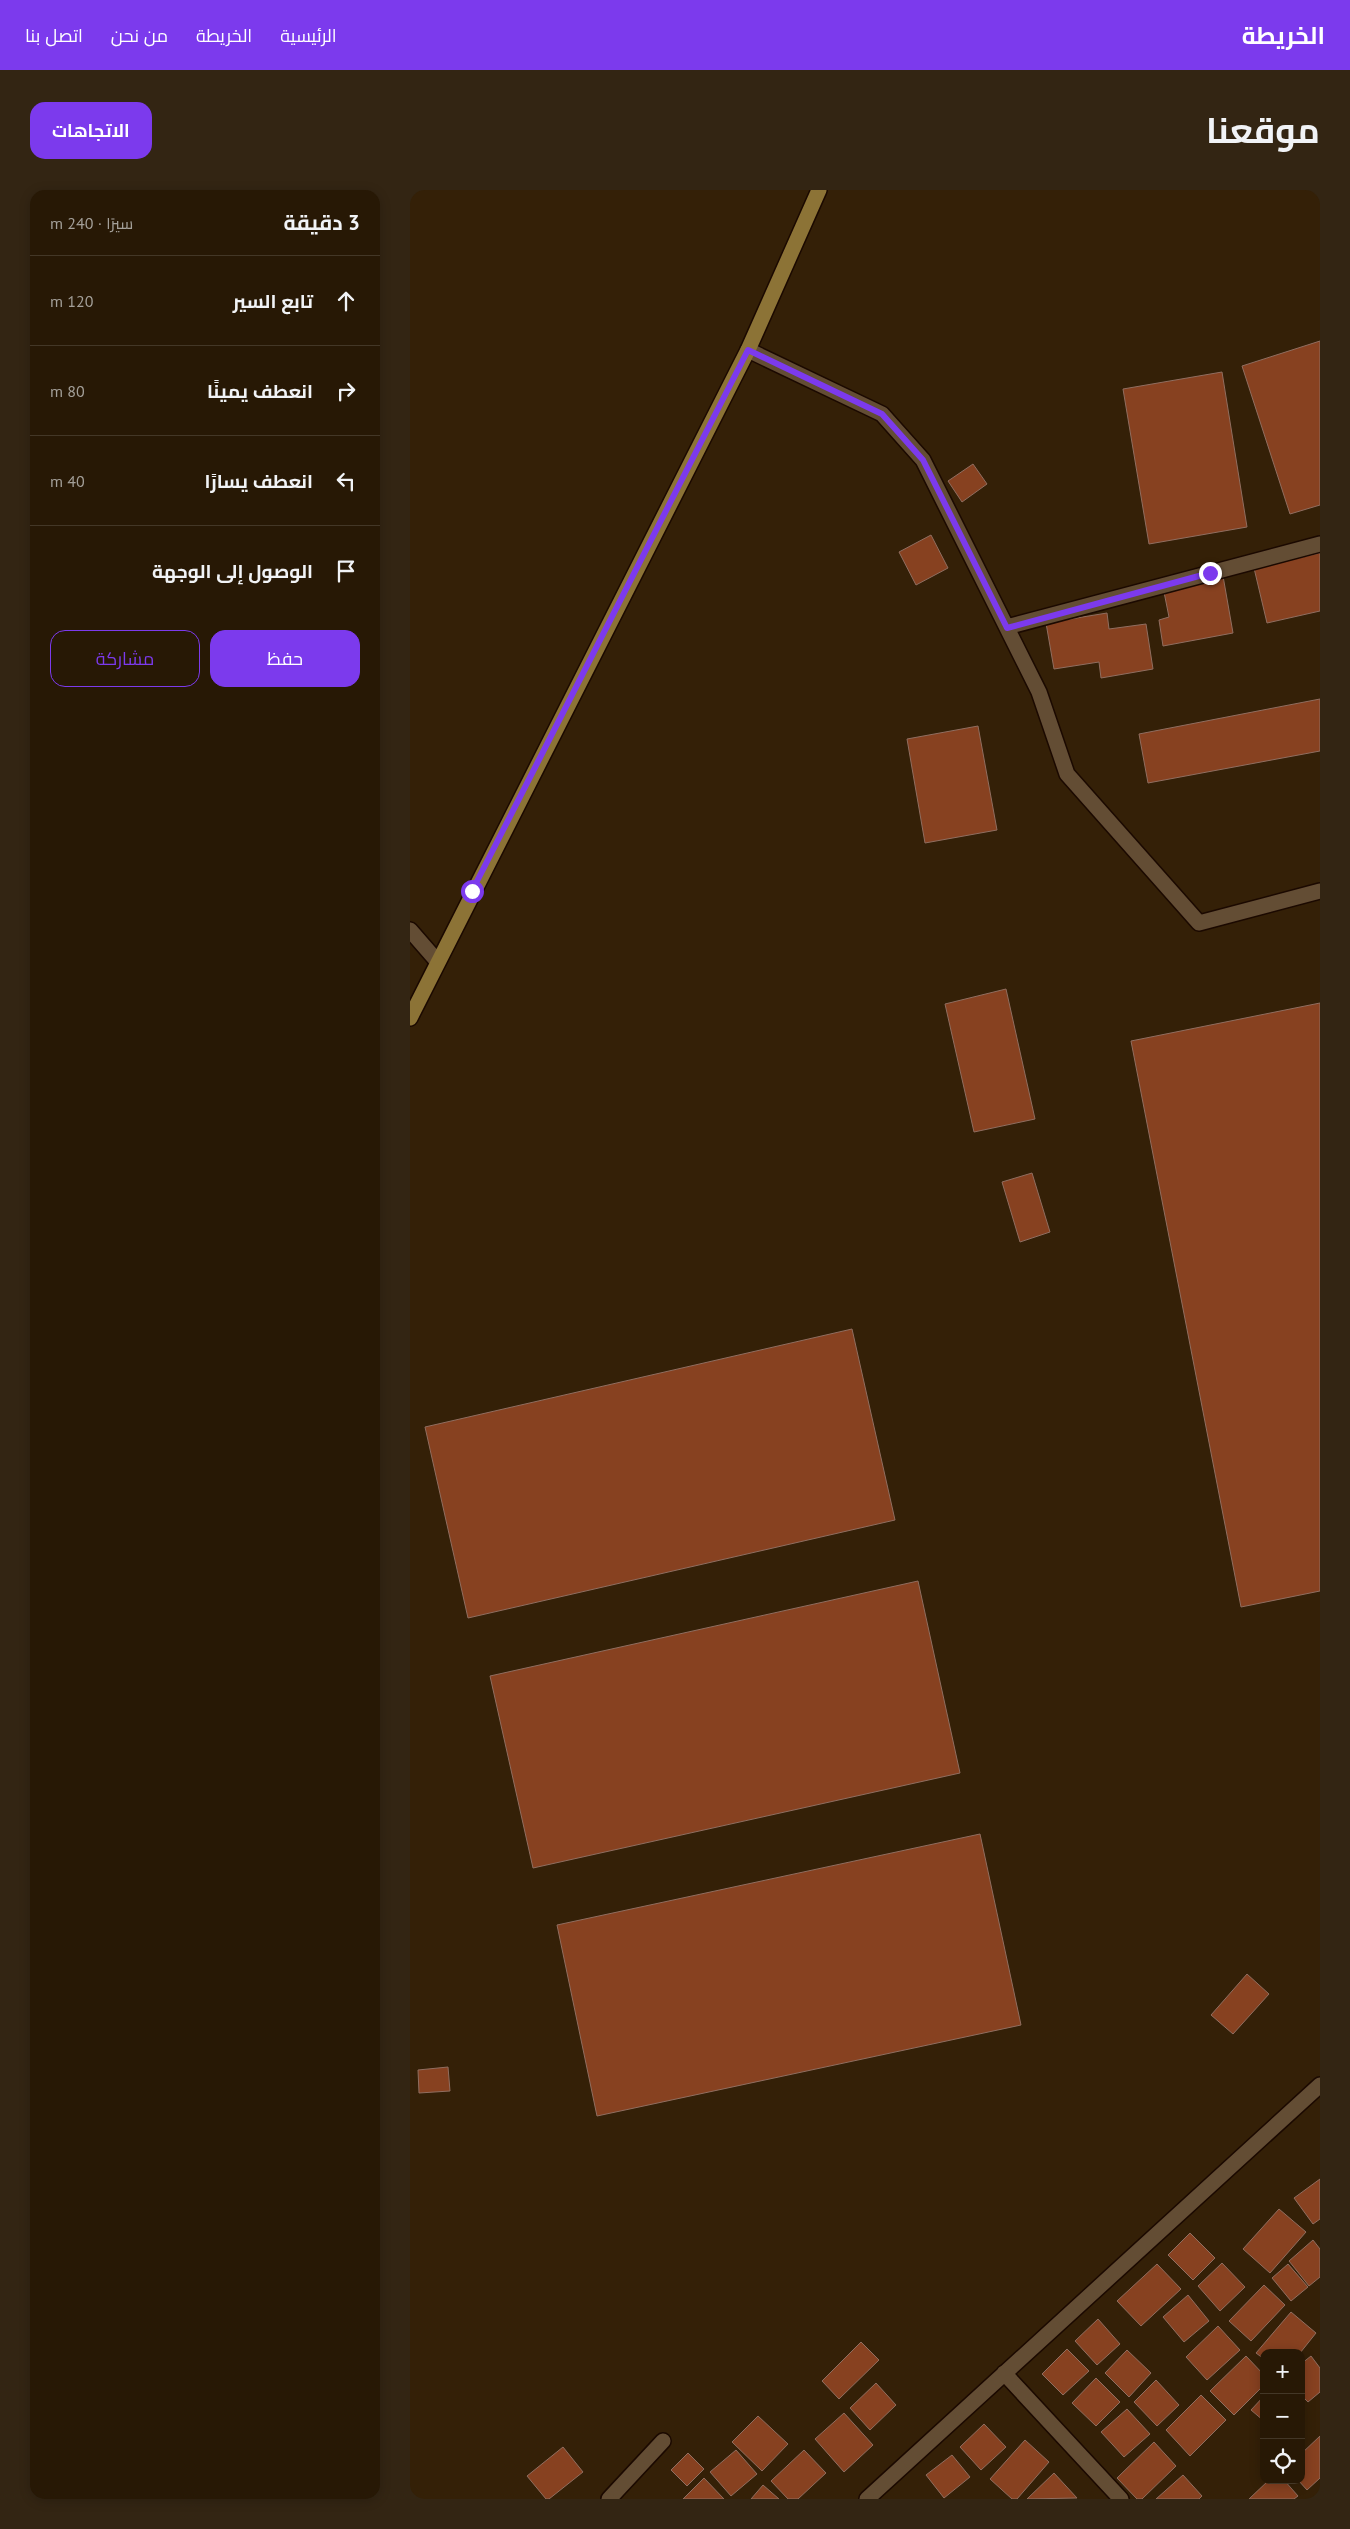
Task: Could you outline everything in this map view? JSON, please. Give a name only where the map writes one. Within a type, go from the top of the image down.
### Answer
[{"type":"main road","points":[[410,1018],[437,961],[748,350],[819,190]]},
{"type":"street","points":[[748,350],[882,414],[923,460],[1039,692],[1067,774],[1199,923],[1320,892]]},
{"type":"street","points":[[1007,628],[1320,544]]},
{"type":"street","points":[[410,930],[437,961]]},
{"type":"street","points":[[866,2499],[1320,2085]]},
{"type":"street","points":[[1004,2373],[1120,2499]]},
{"type":"street","points":[[609,2499],[663,2441]]},
{"type":"building","points":[[1320,341],[1320,505],[1290,514],[1242,366]]},
{"type":"building","points":[[1222,372],[1247,527],[1149,544],[1123,389]]},
{"type":"building","points":[[973,464],[987,484],[962,502],[948,481]]},
{"type":"building","points":[[931,535],[948,568],[916,585],[899,552]]},
{"type":"building","points":[[1320,553],[1320,611],[1267,623],[1254,568]]},
{"type":"building","points":[[1223,576],[1233,633],[1163,646],[1159,620],[1169,617],[1163,587]]},
{"type":"building","points":[[1107,613],[1109,629],[1146,624],[1153,669],[1101,678],[1099,662],[1054,669],[1046,623]]},
{"type":"building","points":[[1320,699],[1320,751],[1148,783],[1139,734]]},
{"type":"building","points":[[978,726],[997,830],[925,843],[907,739]]},
{"type":"building","points":[[1006,989],[1035,1119],[974,1132],[945,1004]]},
{"type":"building","points":[[1320,1003],[1320,1591],[1241,1607],[1131,1041]]},
{"type":"building","points":[[1032,1173],[1050,1232],[1020,1242],[1002,1182]]},
{"type":"building","points":[[852,1329],[895,1520],[468,1618],[425,1427]]},
{"type":"building","points":[[918,1581],[960,1773],[533,1868],[490,1676]]},
{"type":"building","points":[[980,1834],[1021,2025],[597,2116],[557,1925]]},
{"type":"building","points":[[1247,1974],[1269,1994],[1233,2034],[1211,2015]]},
{"type":"building","points":[[448,2067],[450,2091],[419,2093],[418,2070]]},
{"type":"building","points":[[1320,2179],[1320,2219],[1313,2224],[1294,2198]]},
{"type":"building","points":[[1279,2209],[1306,2232],[1270,2273],[1243,2249]]},
{"type":"building","points":[[1190,2233],[1215,2258],[1193,2280],[1168,2255]]},
{"type":"building","points":[[1313,2240],[1320,2249],[1320,2277],[1309,2286],[1289,2261]]},
{"type":"building","points":[[1222,2263],[1245,2287],[1220,2311],[1198,2286]]},
{"type":"building","points":[[1157,2264],[1181,2289],[1141,2326],[1117,2301]]},
{"type":"building","points":[[1288,2264],[1308,2287],[1291,2301],[1272,2278]]},
{"type":"building","points":[[1264,2285],[1285,2305],[1251,2341],[1229,2321]]},
{"type":"building","points":[[1188,2295],[1209,2321],[1184,2342],[1163,2317]]},
{"type":"building","points":[[1291,2312],[1316,2333],[1303,2349],[1260,2349],[1260,2356],[1256,2353]]},
{"type":"building","points":[[1098,2319],[1120,2344],[1097,2365],[1075,2341]]},
{"type":"building","points":[[1218,2326],[1240,2350],[1207,2380],[1186,2357]]},
{"type":"building","points":[[861,2342],[879,2360],[839,2399],[822,2381]]},
{"type":"building","points":[[1067,2349],[1089,2371],[1063,2395],[1042,2374]]},
{"type":"building","points":[[1127,2350],[1151,2373],[1129,2397],[1105,2373]]},
{"type":"building","points":[[1246,2356],[1260,2371],[1260,2389],[1234,2415],[1210,2391]]},
{"type":"building","points":[[1311,2356],[1320,2368],[1320,2392],[1308,2402],[1305,2399],[1305,2361]]},
{"type":"building","points":[[1096,2378],[1120,2402],[1096,2426],[1072,2403]]},
{"type":"building","points":[[1156,2380],[1179,2405],[1157,2426],[1134,2402]]},
{"type":"building","points":[[876,2383],[896,2405],[870,2430],[850,2408]]},
{"type":"building","points":[[1201,2395],[1226,2420],[1190,2456],[1166,2430]]},
{"type":"building","points":[[1260,2400],[1260,2418],[1251,2410]]},
{"type":"building","points":[[1127,2409],[1150,2434],[1124,2457],[1101,2432]]},
{"type":"building","points":[[844,2413],[873,2445],[844,2472],[815,2439]]},
{"type":"building","points":[[758,2416],[788,2444],[762,2471],[732,2442]]},
{"type":"building","points":[[984,2424],[1006,2447],[981,2470],[960,2447]]},
{"type":"building","points":[[1320,2436],[1320,2478],[1307,2490],[1302,2484],[1305,2484],[1305,2450]]},
{"type":"building","points":[[1025,2440],[1049,2462],[1017,2499],[1012,2499],[990,2479]]},
{"type":"building","points":[[1154,2442],[1176,2466],[1142,2499],[1137,2499],[1117,2478]]},
{"type":"building","points":[[563,2447],[583,2472],[549,2499],[546,2499],[527,2476]]},
{"type":"building","points":[[736,2450],[757,2474],[731,2496],[710,2472]]},
{"type":"building","points":[[804,2450],[826,2473],[798,2499],[788,2499],[771,2481]]},
{"type":"building","points":[[688,2453],[704,2469],[687,2486],[671,2470]]},
{"type":"building","points":[[952,2455],[970,2477],[944,2498],[926,2475]]},
{"type":"building","points":[[1054,2473],[1077,2498],[1027,2499]]},
{"type":"building","points":[[1183,2475],[1202,2496],[1199,2499],[1156,2499]]},
{"type":"building","points":[[704,2478],[724,2499],[683,2499]]},
{"type":"building","points":[[1265,2484],[1288,2484],[1298,2496],[1294,2499],[1249,2499]]},
{"type":"building","points":[[763,2485],[779,2499],[751,2499]]},
{"type":"route","points":[[472,891],[748,350],[882,414],[923,460],[1007,628],[1210,573]]}]
